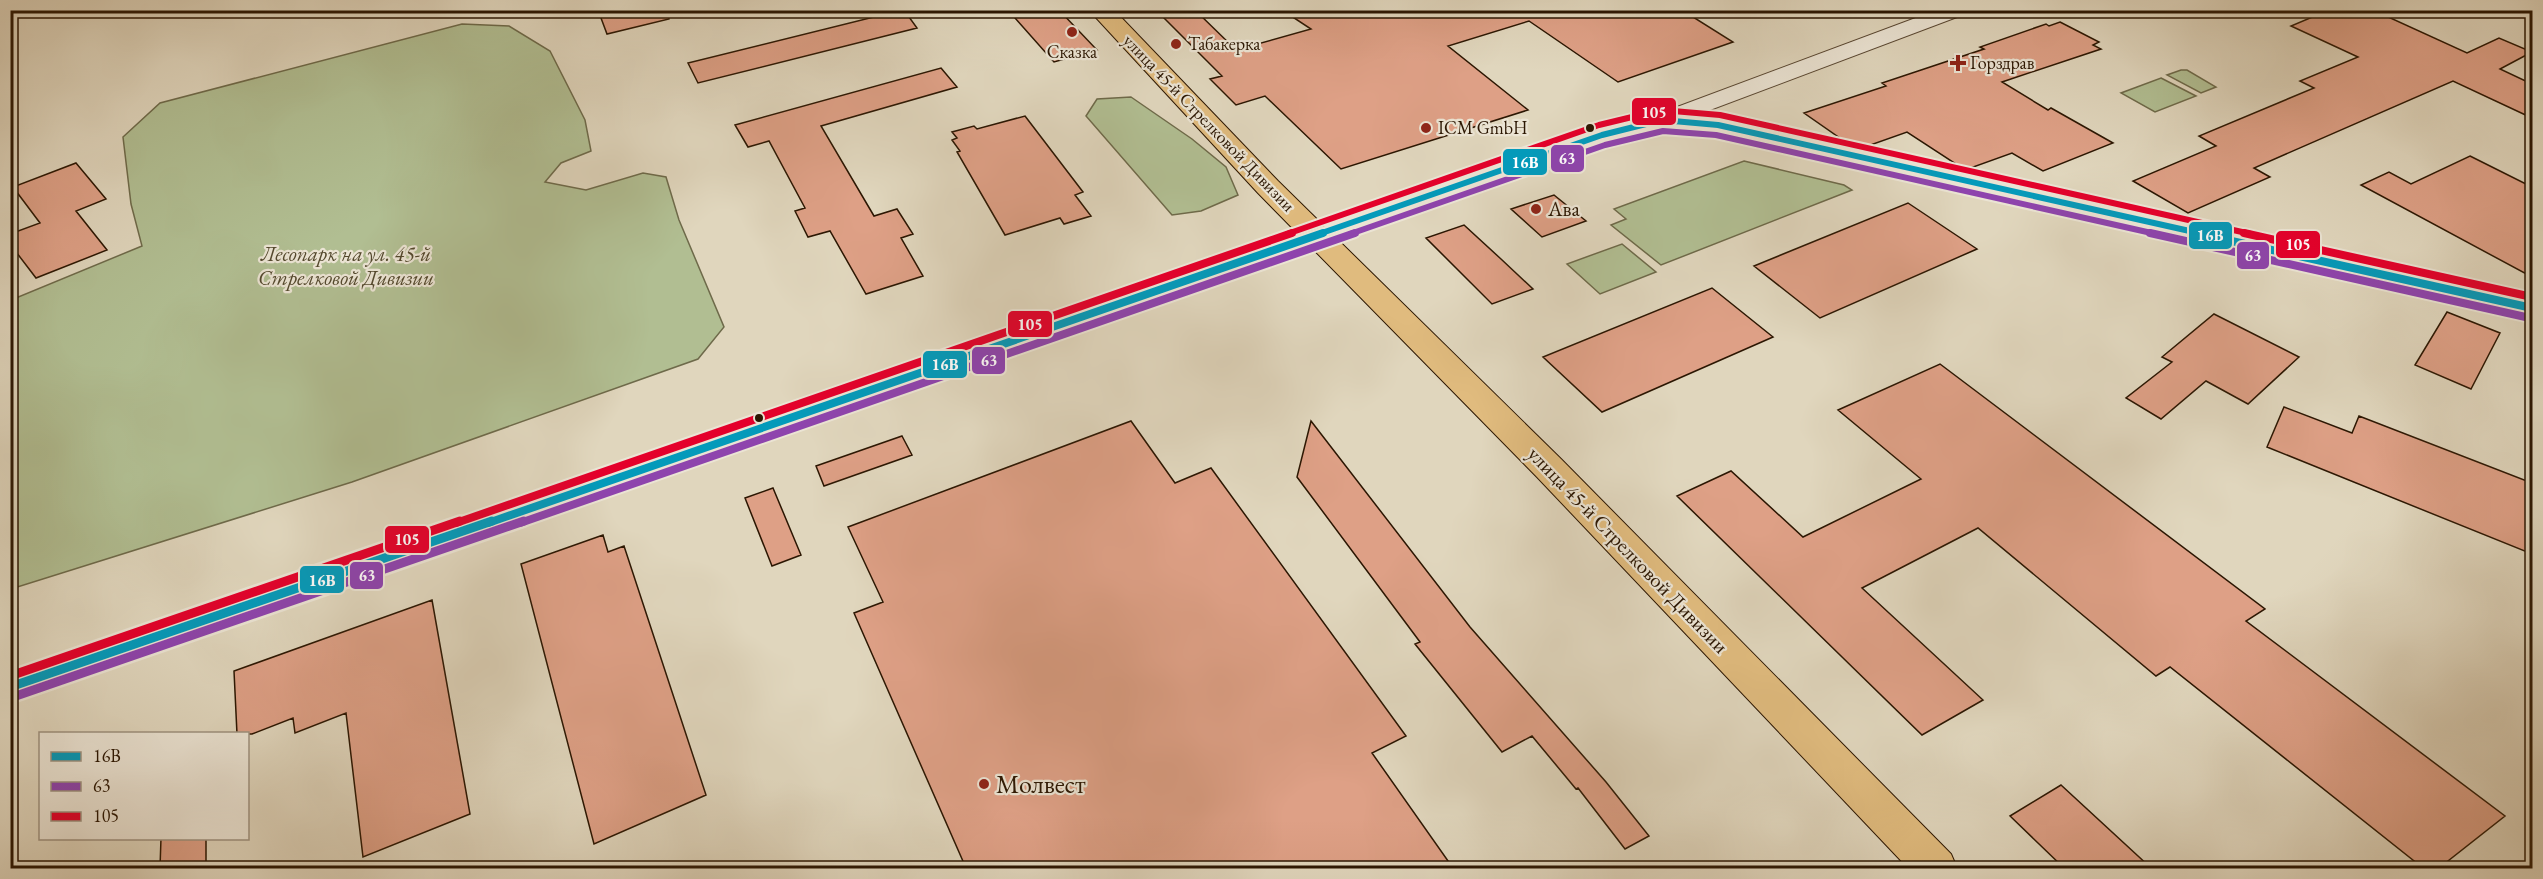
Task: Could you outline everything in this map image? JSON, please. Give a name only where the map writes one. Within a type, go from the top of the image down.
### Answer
[{"type":"main road","name":"улица 45-й Стрелковой Дивизии","points":[[1100,10],[1317,236],[1576,496],[1936,868]]},
{"type":"street","points":[[1317,236],[1612,131],[1662,120],[1958,10]]},
{"type":"street","points":[[2528,10],[2532,12]]},
{"type":"street","points":[[1662,120],[1718,125],[2532,308]]},
{"type":"street","name":"улица 45-й Стрелковой Дивизии","points":[[10,687],[1317,236]]},
{"type":"green space","name":"Лесопарк на ул. 45-й Стрелковой Дивизии","points":[[462,24],[509,26],[550,51],[585,120],[591,151],[561,163],[545,182],[586,190],[643,173],[666,177],[679,220],[724,327],[698,359],[352,482],[11,589],[11,300],[142,246],[131,204],[123,137],[160,103]]},
{"type":"green space","points":[[2187,70],[2216,87],[2201,93],[2167,75]]},
{"type":"green space","points":[[2161,78],[2196,96],[2155,112],[2121,93]]},
{"type":"green space","points":[[1131,97],[1192,139],[1226,167],[1238,195],[1201,211],[1172,215],[1086,116],[1097,99]]},
{"type":"green space","points":[[1744,161],[1844,185],[1852,190],[1661,265],[1611,225],[1626,219],[1614,209]]},
{"type":"green space","points":[[1622,244],[1656,272],[1600,294],[1567,264]]},
{"type":"building","points":[[598,10],[668,10],[669,19],[607,34]]},
{"type":"building","points":[[902,10],[917,28],[698,83],[688,63]]},
{"type":"building","points":[[1008,10],[1059,10],[1097,50],[1054,62]]},
{"type":"building","points":[[1156,10],[1195,10],[1236,50],[1311,29],[1282,10],[1682,10],[1733,42],[1618,82],[1529,21],[1448,46],[1528,110],[1341,169],[1265,96],[1236,105],[1210,79],[1222,76]]},
{"type":"building","points":[[2329,10],[2373,10],[2467,53],[2499,38],[2532,52],[2500,69],[2532,84],[2532,118],[2453,81],[2254,168],[2270,177],[2188,213],[2133,181],[2216,146],[2199,136],[2314,88],[2300,81],[2358,57],[2291,26]]},
{"type":"building","points":[[2060,22],[2099,42],[2093,45],[2101,49],[2002,82],[2048,110],[2051,108],[2113,143],[2043,171],[2012,153],[1965,170],[1907,132],[1862,148],[1850,145],[1804,113],[1886,86],[1882,83],[1984,49],[1980,47],[2046,24],[2049,26]]},
{"type":"building","points":[[941,68],[957,87],[821,126],[874,216],[897,209],[913,234],[901,238],[923,276],[866,294],[830,231],[808,237],[795,211],[805,208],[769,141],[748,147],[735,125]]},
{"type":"building","points":[[1025,116],[1083,192],[1075,195],[1091,216],[1064,224],[1060,218],[1005,235],[957,152],[960,151],[952,140],[957,138],[952,132],[974,126],[977,129]]},
{"type":"building","points":[[2470,156],[2532,187],[2532,277],[2361,185],[2389,172],[2411,184]]},
{"type":"building","points":[[76,163],[106,199],[76,211],[107,250],[36,278],[10,244],[10,234],[40,223],[13,187]]},
{"type":"building","points":[[1554,195],[1586,221],[1542,237],[1511,209]]},
{"type":"building","points":[[1908,203],[1977,249],[1820,318],[1754,266]]},
{"type":"building","points":[[1464,225],[1533,289],[1492,304],[1426,238]]},
{"type":"building","points":[[1712,288],[1773,337],[1602,412],[1543,357]]},
{"type":"building","points":[[2447,312],[2500,333],[2471,389],[2415,365]]},
{"type":"building","points":[[2214,314],[2299,357],[2248,404],[2206,381],[2161,419],[2126,398],[2172,362],[2162,357]]},
{"type":"building","points":[[1940,364],[2265,609],[2246,621],[2505,816],[2439,868],[2423,868],[2170,667],[2156,676],[1978,528],[1862,588],[1983,700],[1922,735],[1677,496],[1731,471],[1803,537],[1921,479],[1838,410]]},
{"type":"building","points":[[2284,407],[2352,433],[2359,416],[2532,483],[2532,554],[2267,447]]},
{"type":"building","points":[[1131,421],[1175,483],[1211,468],[1406,736],[1372,753],[1453,868],[966,868],[854,613],[883,602],[848,527]]},
{"type":"building","points":[[1311,421],[1470,627],[1606,782],[1649,836],[1625,849],[1578,788],[1576,789],[1532,736],[1502,752],[1415,644],[1420,642],[1297,477]]},
{"type":"building","points":[[902,436],[912,455],[824,486],[816,466]]},
{"type":"building","points":[[773,488],[801,555],[772,566],[745,498]]},
{"type":"building","points":[[603,535],[608,552],[624,546],[706,795],[594,844],[521,564]]},
{"type":"building","points":[[432,600],[470,814],[363,857],[346,713],[295,733],[293,718],[252,734],[237,732],[234,671]]},
{"type":"building","points":[[2061,785],[2151,868],[2064,868],[2010,816]]},
{"type":"building","points":[[161,840],[206,840],[206,868],[160,868]]},
{"type":"transit line","name":"105","points":[[10,676],[844,389],[1599,125],[1661,110],[1720,115],[2532,297]]},
{"type":"transit line","name":"16В","points":[[10,687],[847,399],[1602,135],[1662,120],[1718,125],[2532,308]]},
{"type":"transit line","name":"63","points":[[13,697],[850,409],[1605,145],[1663,131],[1716,135],[2530,318]]},
{"type":"place","name":"Сказка","points":[[1072,32]]},
{"type":"place","name":"Табакерка","points":[[1176,44]]},
{"type":"place","name":"Горздрав","points":[[1958,63]]},
{"type":"place","name":"ICM GmbH","points":[[1426,128]]},
{"type":"place","name":"Ава","points":[[1536,209]]},
{"type":"place","name":"Молвест","points":[[984,784]]}]
